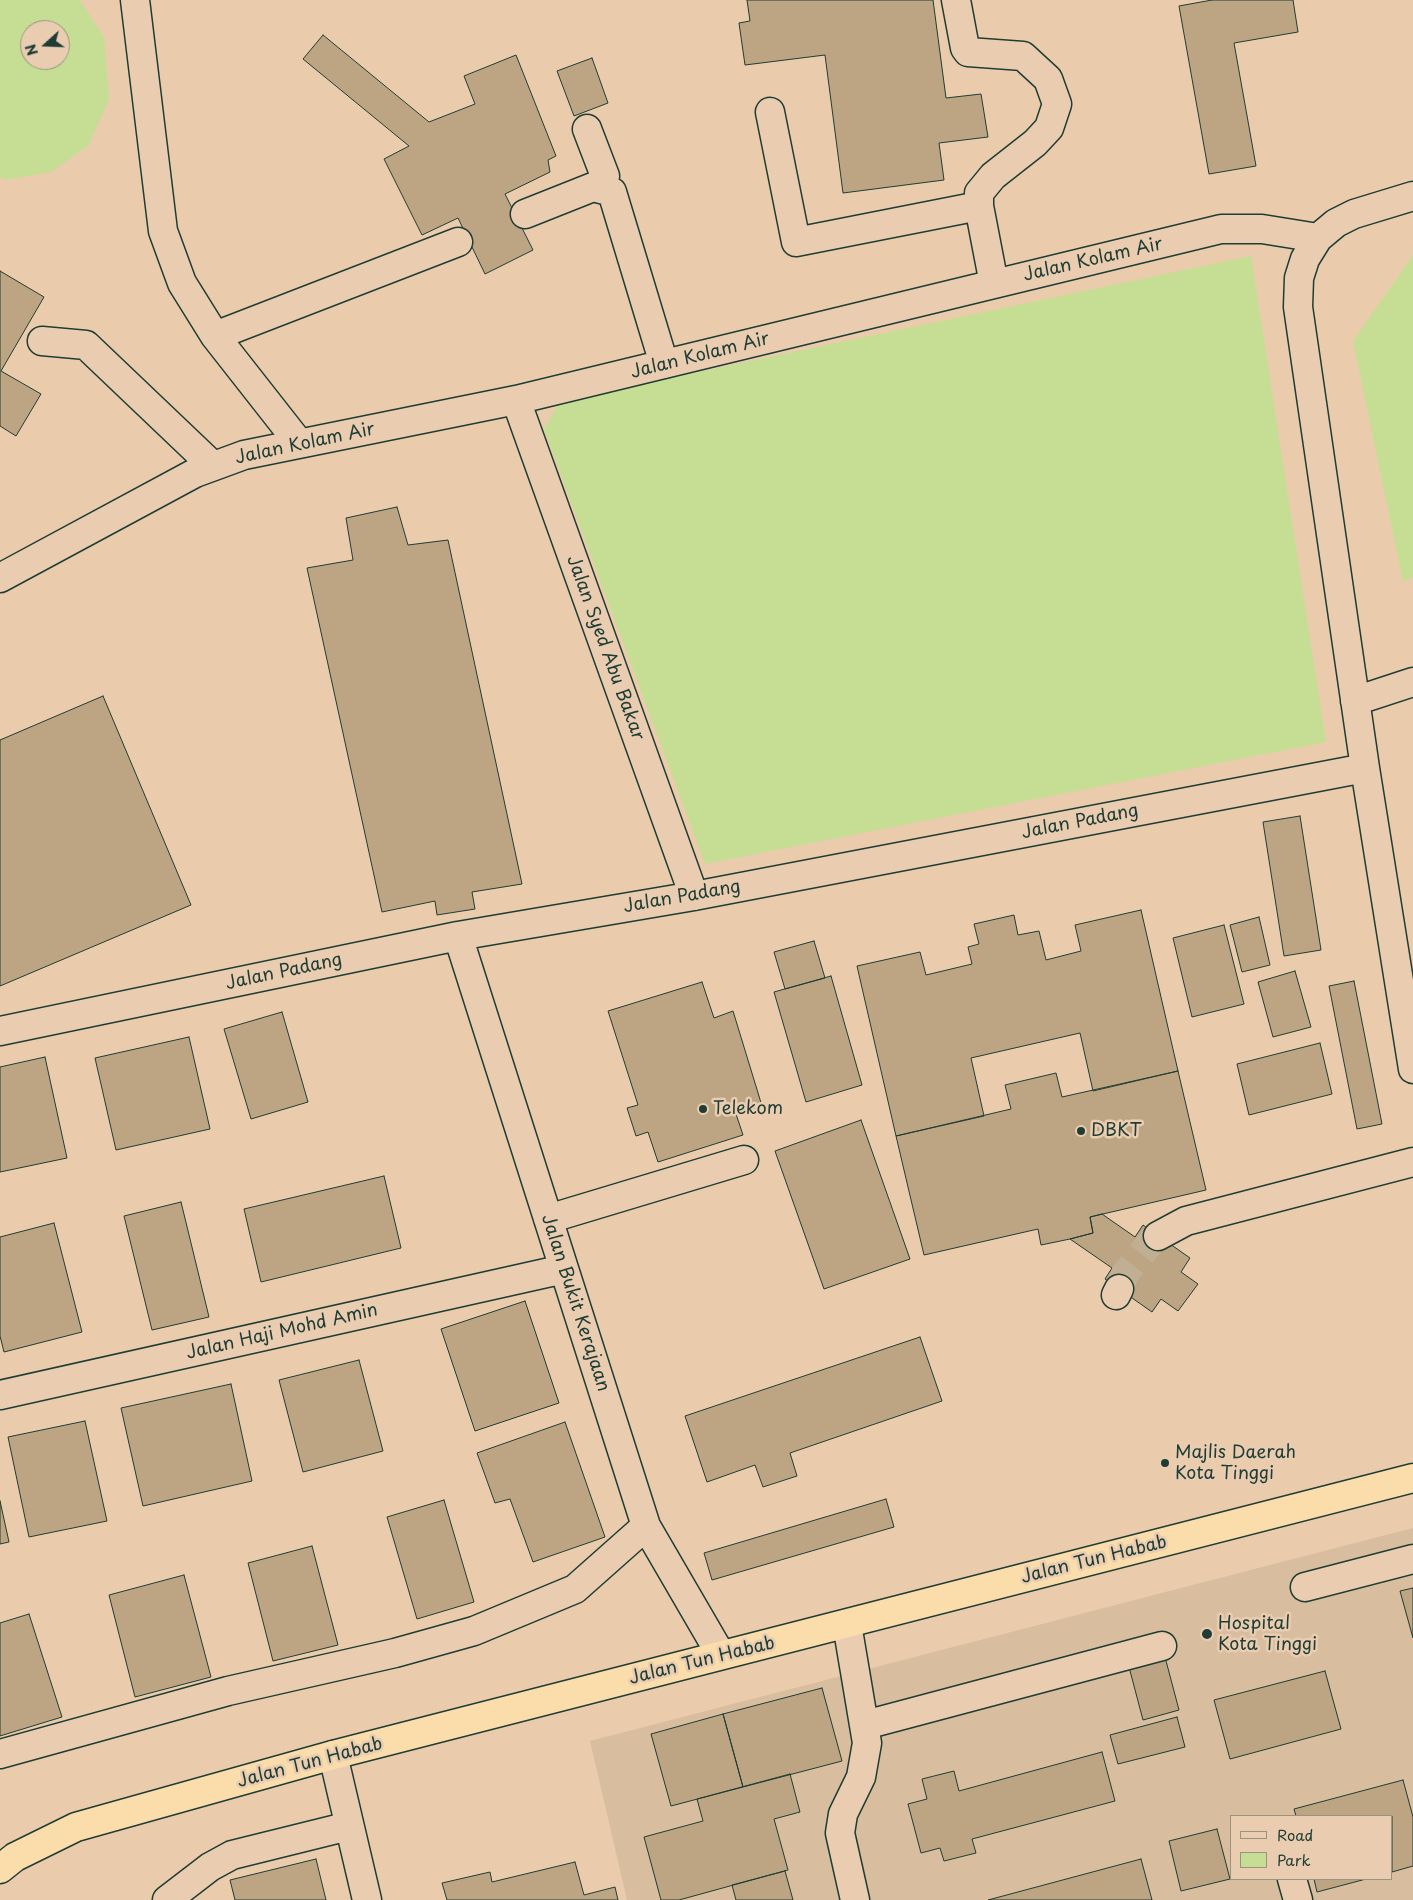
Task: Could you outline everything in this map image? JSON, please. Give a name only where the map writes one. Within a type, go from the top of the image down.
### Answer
[{"type":"highway","name":"Jalan Tun Habab","points":[[0,1869],[15,1857],[76,1827],[333,1756],[1413,1478]]},
{"type":"street","points":[[136,0],[163,231],[182,283],[215,336],[300,444]]},
{"type":"street","points":[[956,0],[965,48],[968,52],[1023,56],[1048,79],[1057,104],[1049,128],[1035,143],[993,176],[979,193],[979,206],[994,284]]},
{"type":"street","points":[[770,112],[796,242],[979,206]]},
{"type":"street","points":[[587,129],[604,176],[601,189]]},
{"type":"street","points":[[525,214],[593,187],[612,192],[664,364]]},
{"type":"street","points":[[1413,196],[1354,214],[1336,223],[1318,238],[1305,258],[1299,278],[1298,307],[1365,768],[1413,1068]]},
{"type":"street","name":"Jalan Kolam Air","points":[[0,578],[195,473],[244,455],[516,400],[1222,230],[1262,229],[1318,238]]},
{"type":"street","points":[[215,336],[458,242]]},
{"type":"street","points":[[42,341],[86,345],[214,466]]},
{"type":"street","name":"Jalan Syed Abu Bakar","points":[[516,400],[694,896]]},
{"type":"street","points":[[1355,701],[1413,682]]},
{"type":"street","name":"Jalan Padang","points":[[0,1031],[458,936],[694,896],[1365,768]]},
{"type":"street","name":"Jalan Bukit Kerajaan","points":[[458,936],[646,1526],[721,1656]]},
{"type":"street","points":[[548,1219],[744,1160]]},
{"type":"street","points":[[1158,1236],[1186,1221],[1413,1162]]},
{"type":"street","name":"Jalan Haji Mohd Amin","points":[[0,1395],[564,1269]]},
{"type":"street","points":[[0,1754],[228,1691],[395,1653],[474,1631],[575,1589],[646,1526]]},
{"type":"street","points":[[1305,1588],[1413,1559]]},
{"type":"street","points":[[847,1624],[867,1743],[861,1777],[843,1814],[840,1833],[855,1900]]},
{"type":"street","points":[[865,1725],[1162,1646]]},
{"type":"street","points":[[333,1756],[367,1900]]},
{"type":"street","points":[[167,1900],[210,1867],[232,1855],[349,1826]]},
{"type":"street","points":[[1292,1880],[1298,1900]]},
{"type":"shaded area","name":"Hospital Kota Tinggi","points":[[1413,1528],[1413,1900],[627,1900],[590,1741]]},
{"type":"green space","points":[[0,0],[80,0],[104,37],[109,99],[88,146],[51,172],[6,180],[0,177]]},
{"type":"green space","points":[[1413,255],[1413,577],[1403,582],[1353,341]]},
{"type":"green space","points":[[1251,256],[1326,742],[705,864],[544,429],[560,401]]},
{"type":"building","points":[[747,0],[933,0],[946,98],[981,94],[988,137],[939,143],[944,180],[843,193],[825,55],[745,65],[739,23],[750,21]]},
{"type":"building","points":[[1212,0],[1293,0],[1298,32],[1234,43],[1256,166],[1209,174],[1179,6]]},
{"type":"building","points":[[323,35],[429,122],[475,104],[464,76],[516,55],[556,156],[548,160],[550,172],[505,194],[533,250],[485,274],[458,218],[422,235],[384,159],[409,146],[303,59]]},
{"type":"building","points":[[592,58],[608,103],[574,116],[557,71]]},
{"type":"building","points":[[0,271],[44,297],[1,371],[41,394],[16,436],[0,426]]},
{"type":"building","points":[[397,507],[408,545],[448,540],[522,884],[472,892],[475,909],[437,915],[435,901],[382,912],[307,568],[353,560],[346,518]]},
{"type":"building","points":[[103,696],[191,905],[0,986],[0,740]]},
{"type":"building","points":[[1300,816],[1321,950],[1284,956],[1263,822]]},
{"type":"building","points":[[1141,910],[1178,1071],[1093,1091],[1080,1033],[971,1058],[984,1116],[896,1136],[857,966],[920,952],[926,975],[972,964],[968,947],[979,944],[974,924],[1014,915],[1018,935],[1039,931],[1046,960],[1081,951],[1075,925]]},
{"type":"building","points":[[1259,917],[1270,965],[1242,972],[1230,925]]},
{"type":"building","points":[[1224,925],[1244,1004],[1192,1017],[1173,938]]},
{"type":"building","points":[[814,941],[825,978],[785,989],[774,952]]},
{"type":"building","points":[[1295,971],[1311,1027],[1273,1037],[1258,982]]},
{"type":"building","points":[[831,976],[862,1085],[806,1102],[774,992]]},
{"type":"building","points":[[1354,981],[1382,1124],[1357,1129],[1329,986]]},
{"type":"building","points":[[702,982],[714,1018],[733,1011],[762,1106],[736,1114],[743,1135],[658,1162],[648,1132],[636,1136],[627,1108],[638,1105],[608,1011]]},
{"type":"building","points":[[282,1012],[308,1102],[251,1119],[224,1029]]},
{"type":"building","points":[[189,1037],[210,1129],[116,1150],[95,1058]]},
{"type":"building","points":[[1320,1043],[1332,1094],[1249,1115],[1237,1064]]},
{"type":"building","points":[[45,1057],[67,1158],[0,1172],[0,1067]]},
{"type":"building","points":[[1178,1071],[1206,1190],[1090,1217],[1093,1233],[1070,1239],[1041,1245],[1038,1229],[924,1255],[896,1136],[1011,1109],[1005,1085],[1056,1073],[1062,1097]]},
{"type":"building","points":[[861,1120],[910,1259],[824,1289],[775,1151]]},
{"type":"building","points":[[384,1176],[401,1248],[261,1282],[244,1209]]},
{"type":"building","points":[[181,1202],[209,1317],[152,1330],[124,1216]]},
{"type":"building","points":[[1102,1214],[1135,1237],[1143,1225],[1190,1258],[1181,1272],[1198,1284],[1178,1311],[1161,1299],[1152,1312],[1105,1279],[1112,1268],[1070,1239],[1093,1233],[1090,1217]]},
{"type":"building","points":[[54,1223],[82,1332],[4,1352],[0,1336],[0,1237]]},
{"type":"building","points":[[525,1301],[559,1403],[475,1431],[441,1329]]},
{"type":"building","points":[[920,1337],[942,1401],[790,1453],[797,1476],[763,1487],[755,1465],[707,1482],[685,1416]]},
{"type":"building","points":[[359,1360],[383,1451],[303,1472],[279,1380]]},
{"type":"building","points":[[231,1384],[252,1481],[143,1506],[121,1408]]},
{"type":"building","points":[[85,1421],[107,1521],[29,1537],[8,1437]]},
{"type":"building","points":[[565,1422],[605,1537],[533,1562],[510,1499],[495,1503],[477,1453]]},
{"type":"building","points":[[886,1499],[894,1527],[712,1580],[704,1553]]},
{"type":"building","points":[[444,1500],[474,1602],[417,1619],[387,1517]]},
{"type":"building","points":[[0,1501],[9,1542],[0,1544]]},
{"type":"building","points":[[312,1546],[338,1645],[273,1661],[248,1563]]},
{"type":"building","points":[[184,1575],[211,1677],[135,1697],[109,1595]]},
{"type":"building","points":[[1413,1588],[1413,1638],[1400,1591]]},
{"type":"building","points":[[29,1614],[62,1717],[0,1736],[0,1623]]},
{"type":"building","points":[[1165,1657],[1179,1710],[1143,1720],[1129,1667]]},
{"type":"building","points":[[1325,1671],[1341,1729],[1230,1759],[1214,1700]]},
{"type":"building","points":[[822,1688],[842,1761],[743,1787],[723,1714]]},
{"type":"building","points":[[723,1714],[743,1787],[671,1806],[651,1734]]},
{"type":"building","points":[[1177,1717],[1185,1747],[1118,1764],[1110,1735]]},
{"type":"building","points":[[1102,1752],[1115,1801],[972,1839],[976,1853],[944,1861],[940,1848],[921,1853],[908,1804],[927,1799],[922,1779],[954,1771],[959,1791]]},
{"type":"building","points":[[790,1774],[800,1812],[774,1819],[788,1870],[679,1900],[661,1900],[644,1837],[703,1821],[697,1799]]},
{"type":"building","points":[[1403,1780],[1413,1817],[1413,1866],[1393,1872],[1393,1815],[1296,1815],[1294,1809]]},
{"type":"building","points":[[1217,1829],[1230,1879],[1181,1891],[1169,1841]]},
{"type":"building","points":[[316,1859],[326,1900],[235,1900],[230,1880]]},
{"type":"building","points":[[1141,1859],[1152,1900],[988,1900]]},
{"type":"building","points":[[575,1862],[584,1895],[615,1887],[618,1900],[447,1900],[442,1883],[490,1872],[492,1882]]},
{"type":"building","points":[[785,1871],[793,1900],[736,1900],[732,1885]]},
{"type":"building","points":[[1314,1880],[1362,1880],[1317,1892]]},
{"type":"tunnel","points":[[1119,1289],[1125,1274],[1154,1238],[1158,1236]]},
{"type":"place","name":"Telekom","points":[[703,1109]]},
{"type":"place","name":"DBKT","points":[[1081,1131]]},
{"type":"place","name":"Majlis Daerah Kota Tinggi","points":[[1165,1463]]},
{"type":"place","name":"Hospital Kota Tinggi","points":[[1207,1634]]}]
